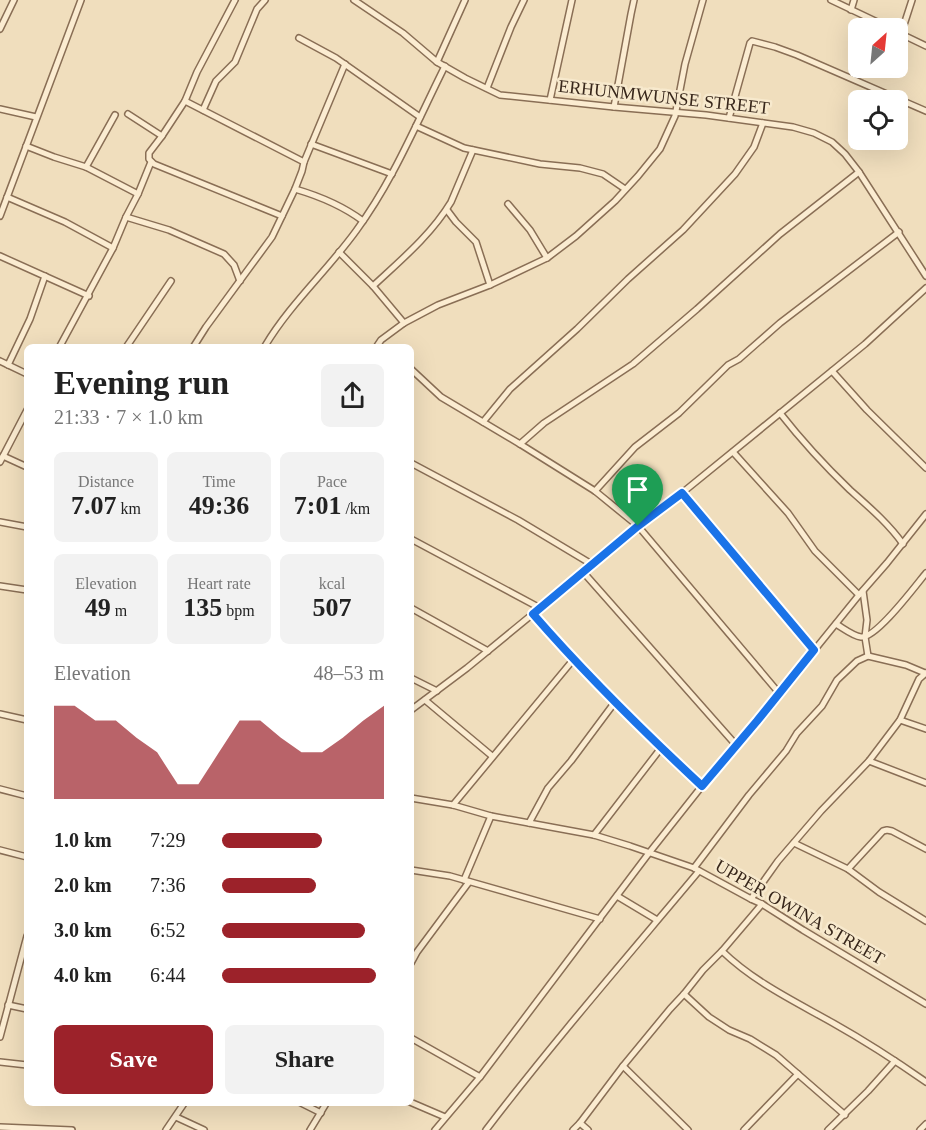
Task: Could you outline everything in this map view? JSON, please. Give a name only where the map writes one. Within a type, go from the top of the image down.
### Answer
[{"type":"street","points":[[0,29],[14,0]]},
{"type":"street","points":[[0,216],[81,0]]},
{"type":"street","points":[[61,344],[113,249],[151,162],[149,153],[185,101],[197,72],[235,0]]},
{"type":"street","points":[[203,110],[216,81],[235,62],[257,9],[265,0]]},
{"type":"street","name":"ERHUNMWUNSE STREET","points":[[354,0],[403,33],[437,62],[500,95],[729,118],[793,127],[814,133],[832,142],[845,154],[925,272]]},
{"type":"street","points":[[487,88],[524,0]]},
{"type":"street","points":[[550,100],[572,0]]},
{"type":"street","points":[[614,107],[634,0]]},
{"type":"street","points":[[379,344],[404,323],[438,305],[490,285],[547,258],[615,201],[660,149],[676,112],[684,64],[703,0]]},
{"type":"street","points":[[831,0],[868,18]]},
{"type":"street","points":[[851,10],[854,0]]},
{"type":"street","points":[[905,18],[912,0]]},
{"type":"street","points":[[437,62],[463,1]]},
{"type":"street","points":[[908,37],[926,46]]},
{"type":"street","points":[[299,38],[336,58],[420,117]]},
{"type":"street","points":[[729,118],[752,41],[797,55],[926,111]]},
{"type":"street","points":[[195,344],[272,237],[295,189],[345,64]]},
{"type":"street","points":[[266,344],[277,327],[339,252],[384,190],[445,66]]},
{"type":"street","points":[[185,101],[304,162]]},
{"type":"street","points":[[0,109],[36,117]]},
{"type":"street","points":[[128,114],[162,136]]},
{"type":"street","points":[[86,167],[115,115]]},
{"type":"street","points":[[483,422],[510,389],[690,222],[735,174],[754,147],[763,123]]},
{"type":"street","points":[[416,126],[464,148],[603,174],[625,189]]},
{"type":"street","points":[[312,144],[392,174]]},
{"type":"street","points":[[26,146],[86,167],[138,194]]},
{"type":"street","points":[[373,286],[416,246],[447,210],[473,150]]},
{"type":"street","points":[[151,162],[282,216]]},
{"type":"street","points":[[520,444],[544,423],[633,363],[780,234],[859,172]]},
{"type":"street","points":[[295,189],[350,211],[363,220]]},
{"type":"street","points":[[7,197],[64,222],[113,249]]},
{"type":"street","points":[[508,204],[530,230],[547,258]]},
{"type":"street","points":[[447,210],[476,242],[490,285]]},
{"type":"street","points":[[126,217],[169,230],[224,254],[234,265],[240,281]]},
{"type":"street","points":[[596,491],[635,447],[679,413],[728,365],[898,232]]},
{"type":"street","points":[[339,252],[373,286],[404,323]]},
{"type":"street","points":[[0,256],[89,296]]},
{"type":"street","points":[[8,365],[30,319],[45,276]]},
{"type":"street","points":[[128,344],[171,281]]},
{"type":"street","points":[[414,708],[488,651],[638,526],[865,344],[926,288]]},
{"type":"street","points":[[0,361],[24,373]]},
{"type":"street","points":[[832,371],[867,410],[926,468]]},
{"type":"street","points":[[414,372],[441,397],[596,491],[638,526],[779,693]]},
{"type":"street","points":[[780,413],[828,469],[893,530],[903,544]]},
{"type":"street","points":[[0,462],[24,416]]},
{"type":"street","points":[[733,452],[788,513],[815,551],[861,593],[867,620],[865,637],[868,656]]},
{"type":"street","points":[[3,456],[24,465]]},
{"type":"street","points":[[414,465],[518,520],[593,565]]},
{"type":"street","points":[[682,493],[814,650]]},
{"type":"street","points":[[435,1130],[480,1077],[702,786],[926,514]]},
{"type":"street","points":[[0,522],[24,526]]},
{"type":"street","points":[[414,541],[540,608]]},
{"type":"street","points":[[584,573],[736,745]]},
{"type":"street","points":[[836,624],[862,638],[868,636],[886,621],[926,573]]},
{"type":"street","points":[[0,586],[24,590]]},
{"type":"street","points":[[414,610],[488,651]]},
{"type":"street","points":[[533,614],[573,660],[702,786]]},
{"type":"street","points":[[486,1130],[567,1026],[657,920],[696,870],[749,795],[786,751],[797,733],[822,706],[837,680],[857,661],[868,656],[906,665],[925,673],[919,679],[900,720],[869,761],[778,861],[751,899]]},
{"type":"street","points":[[453,805],[573,660]]},
{"type":"street","points":[[414,680],[437,691]]},
{"type":"street","points":[[425,700],[492,756]]},
{"type":"street","points":[[529,823],[548,788],[615,702]]},
{"type":"street","points":[[0,714],[24,719]]},
{"type":"street","points":[[900,720],[926,729]]},
{"type":"street","points":[[594,835],[661,748]]},
{"type":"street","points":[[869,761],[926,783]]},
{"type":"street","points":[[0,789],[24,795]]},
{"type":"street","name":"UPPER OWINA STREET","points":[[414,798],[453,805],[491,816],[594,835],[696,870],[762,904],[926,1004]]},
{"type":"street","points":[[414,958],[466,881],[491,816]]},
{"type":"street","points":[[848,869],[882,831],[892,831],[926,849]]},
{"type":"street","points":[[794,843],[848,869],[879,892],[926,921]]},
{"type":"street","points":[[0,850],[24,856]]},
{"type":"street","points":[[414,870],[450,876],[600,919]]},
{"type":"street","points":[[617,896],[657,920]]},
{"type":"street","points":[[573,1130],[670,1009],[762,904]]},
{"type":"street","points":[[0,1037],[24,951]]},
{"type":"street","points":[[722,951],[736,965],[776,992],[834,1024],[926,1082]]},
{"type":"street","points":[[684,994],[709,1017],[776,1055],[845,1114]]},
{"type":"street","points":[[8,1005],[24,1008]]},
{"type":"street","points":[[414,1040],[480,1077]]},
{"type":"street","points":[[828,1130],[895,1061]]},
{"type":"street","points":[[0,1062],[24,1065]]},
{"type":"street","points":[[623,1066],[688,1130]]},
{"type":"street","points":[[744,1130],[798,1074]]},
{"type":"street","points":[[414,1104],[445,1118]]},
{"type":"street","points":[[166,1130],[183,1106]]},
{"type":"street","points":[[307,1106],[321,1113]]},
{"type":"street","points":[[319,1130],[311,1128],[325,1106]]},
{"type":"street","points":[[176,1117],[204,1130]]},
{"type":"street","points":[[580,1123],[588,1130]]},
{"type":"street","points":[[920,1130],[926,1124]]},
{"type":"street","points":[[0,1127],[72,1130]]},
{"type":"route","points":[[682,493],[814,650],[702,786],[573,660],[533,614],[638,526],[682,493]]}]
